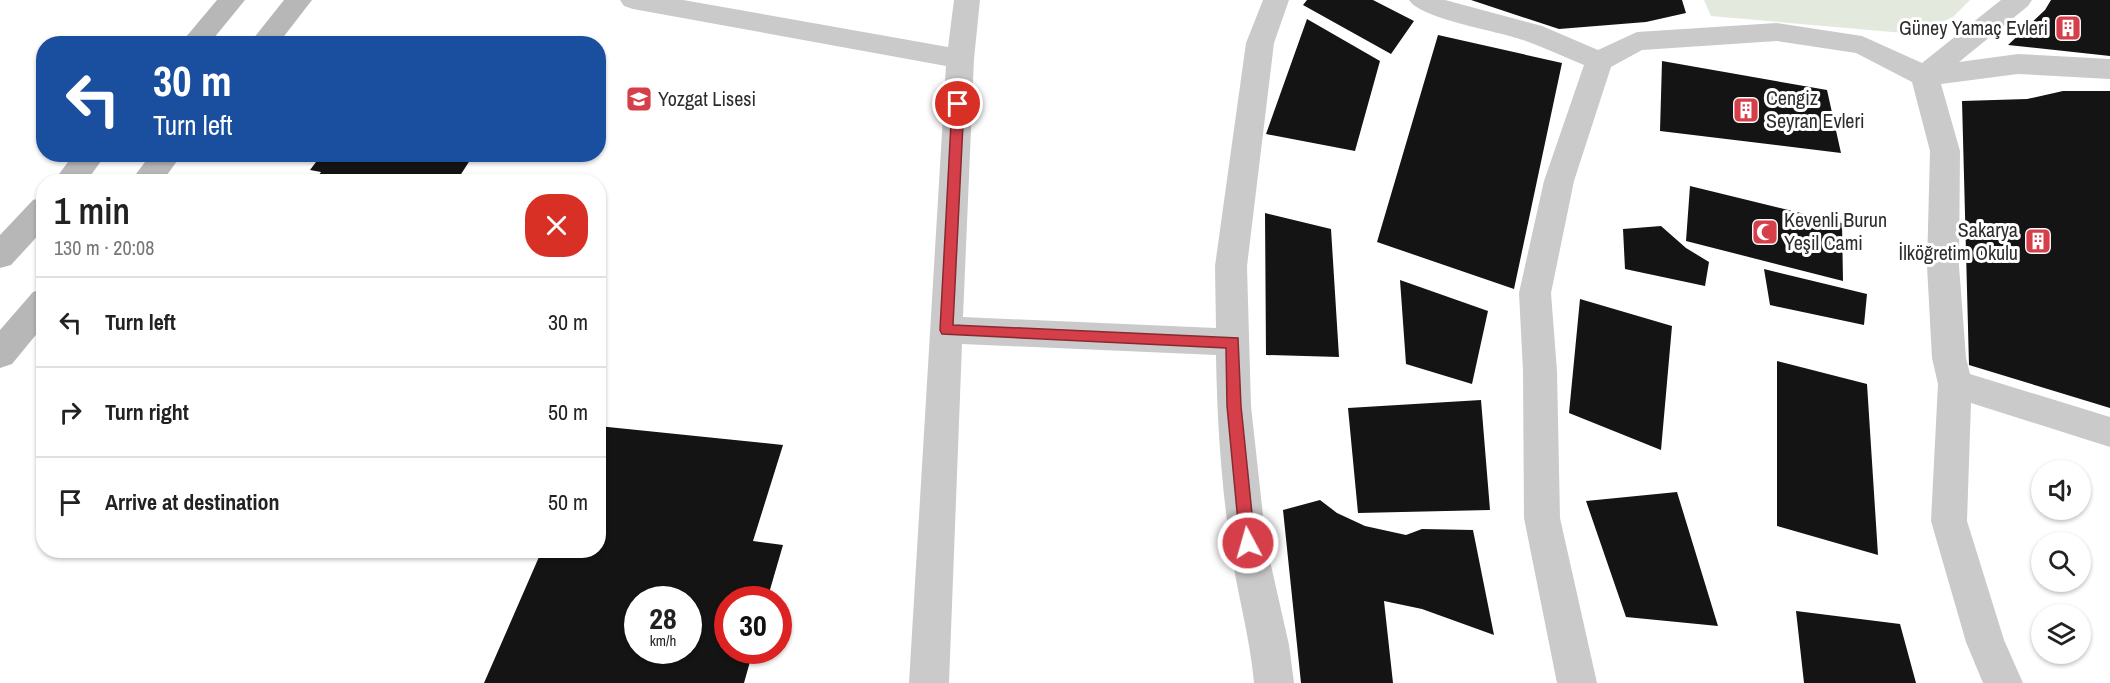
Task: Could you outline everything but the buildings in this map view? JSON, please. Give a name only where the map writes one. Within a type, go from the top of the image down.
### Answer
[{"type":"street","points":[[200,36],[232,0]]},
{"type":"street","points":[[269,36],[299,0]]},
{"type":"street","points":[[633,0],[960,59]]},
{"type":"street","points":[[929,683],[960,59],[967,0]]},
{"type":"street","points":[[1274,683],[1270,645],[1248,543],[1234,406],[1231,266],[1260,43],[1276,0]]},
{"type":"street","points":[[1422,0],[1438,8],[1532,33],[1599,61]]},
{"type":"street","points":[[1925,76],[1969,38],[2019,0]]},
{"type":"street","points":[[1576,683],[1542,518],[1540,371],[1535,292],[1559,182],[1599,61],[1637,41],[1777,32],[1862,45],[1925,76],[2018,64],[2110,69]]},
{"type":"street","points":[[1925,76],[1945,152],[1944,266],[1949,358],[1955,384],[1949,521],[1985,642],[2003,683]]},
{"type":"street","points":[[75,174],[85,162]]},
{"type":"street","points":[[152,174],[161,162]]},
{"type":"street","points":[[0,256],[36,217]]},
{"type":"street","points":[[0,354],[36,311]]},
{"type":"street","points":[[946,330],[1233,342]]},
{"type":"street","points":[[1955,384],[2110,432]]},
{"type":"shaded area","points":[[1704,0],[1970,0],[1953,17],[1915,34],[1711,16]]},
{"type":"place","name":"Güney Yamaç Evleri","points":[[2068,28]]},
{"type":"place","name":"Yozgat Lisesi","points":[[639,99]]},
{"type":"place","name":"Cengiz Seyran Evleri","points":[[1746,110]]},
{"type":"place","name":"Kevenli Burun Yeşil Cami","points":[[1765,232]]},
{"type":"place","name":"Sakarya İlköğretim Okulu","points":[[2038,241]]},
{"type":"route","points":[[958,104],[946,330],[1233,342],[1234,406],[1248,543]]}]
